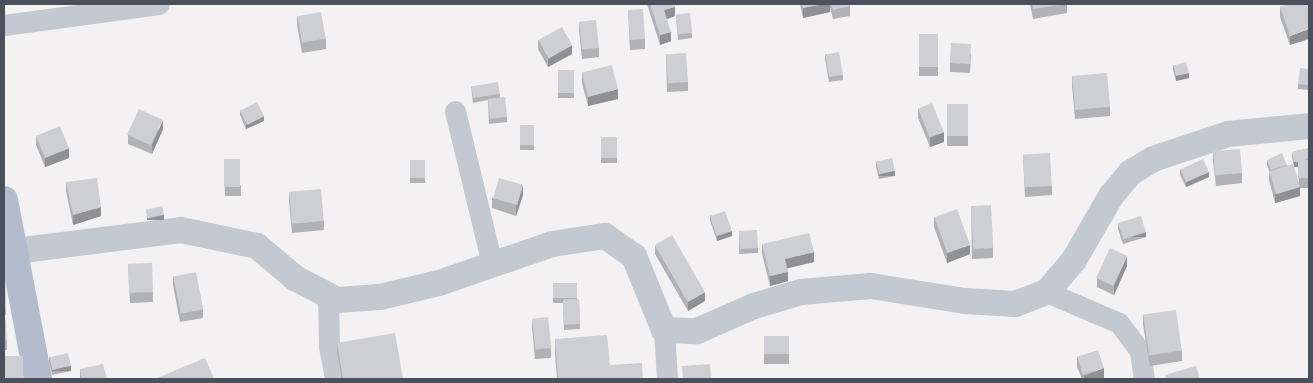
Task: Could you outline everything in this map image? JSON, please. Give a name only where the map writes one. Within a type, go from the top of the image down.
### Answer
[{"type":"main road","points":[[4,200],[38,379]]},
{"type":"street","points":[[4,24],[158,4]]},
{"type":"street","points":[[455,111],[492,264]]},
{"type":"street","points":[[664,330],[698,331],[754,306],[801,292],[871,286],[965,301],[1015,304],[1047,292],[1074,260],[1111,196],[1130,173],[1153,159],[1228,134],[1309,126]]},
{"type":"street","points":[[15,251],[181,230],[257,246],[295,278],[337,300],[380,297],[439,283],[552,244],[605,236],[634,256],[664,330],[667,379]]},
{"type":"street","points":[[1047,292],[1118,323],[1140,351],[1144,379]]},
{"type":"street","points":[[328,295],[329,347],[335,379]]},
{"type":"building","points":[[650,4],[674,4],[675,7],[664,10],[671,32],[660,35]]},
{"type":"building","points":[[802,4],[823,4],[803,8]]},
{"type":"building","points":[[831,4],[850,4],[850,6],[833,10]]},
{"type":"building","points":[[1032,4],[1066,4],[1033,9]]},
{"type":"building","points":[[1291,4],[1309,4],[1309,29],[1290,36],[1280,7]]},
{"type":"building","points":[[643,9],[645,39],[630,40],[628,10]]},
{"type":"building","points":[[321,12],[326,39],[302,43],[297,16]]},
{"type":"building","points":[[690,13],[692,33],[678,34],[676,14]]},
{"type":"building","points":[[596,20],[599,48],[582,50],[579,22]]},
{"type":"building","points":[[562,27],[572,45],[549,58],[538,40]]},
{"type":"building","points":[[919,34],[938,34],[938,67],[919,67]]},
{"type":"building","points":[[951,43],[971,44],[970,64],[950,63]]},
{"type":"building","points":[[839,52],[843,75],[829,77],[825,54]]},
{"type":"building","points":[[686,53],[688,82],[668,83],[666,54]]},
{"type":"building","points":[[1186,62],[1189,73],[1176,76],[1173,65]]},
{"type":"building","points":[[612,65],[618,89],[588,97],[582,72]]},
{"type":"building","points":[[1300,68],[1309,69],[1309,85],[1298,84]]},
{"type":"building","points":[[558,70],[574,70],[574,93],[558,93]]},
{"type":"building","points":[[1107,73],[1110,107],[1075,110],[1072,76]]},
{"type":"building","points":[[498,82],[500,94],[473,98],[471,86]]},
{"type":"building","points":[[505,97],[507,117],[490,119],[488,99]]},
{"type":"building","points":[[257,102],[264,116],[247,125],[240,111]]},
{"type":"building","points":[[932,103],[944,132],[930,137],[918,109]]},
{"type":"building","points":[[947,104],[968,104],[968,136],[947,136]]},
{"type":"building","points":[[139,109],[163,120],[151,145],[127,134]]},
{"type":"building","points":[[520,125],[534,125],[534,145],[520,145]]},
{"type":"building","points":[[60,126],[69,148],[45,158],[36,136]]},
{"type":"building","points":[[601,137],[617,137],[617,158],[601,158]]},
{"type":"building","points":[[1309,148],[1309,159],[1294,162],[1292,152]]},
{"type":"building","points":[[1240,149],[1242,173],[1215,175],[1213,151]]},
{"type":"building","points":[[1050,153],[1052,186],[1025,187],[1023,154]]},
{"type":"building","points":[[1282,153],[1287,165],[1271,170],[1267,160]]},
{"type":"building","points":[[892,158],[895,171],[879,174],[876,162]]},
{"type":"building","points":[[224,159],[240,159],[240,187],[224,187]]},
{"type":"building","points":[[1203,159],[1209,172],[1186,182],[1180,170]]},
{"type":"building","points":[[410,160],[425,160],[425,178],[410,178]]},
{"type":"building","points":[[1298,160],[1309,160],[1309,178],[1298,178]]},
{"type":"building","points":[[1293,164],[1300,187],[1276,194],[1269,171]]},
{"type":"building","points":[[97,178],[101,207],[73,215],[66,182]]},
{"type":"building","points":[[499,178],[523,185],[517,205],[493,198]]},
{"type":"building","points":[[321,189],[324,221],[292,224],[289,192]]},
{"type":"building","points":[[991,205],[993,248],[973,249],[971,206]]},
{"type":"building","points":[[162,206],[164,215],[147,219],[145,210]]},
{"type":"building","points":[[957,209],[970,245],[947,253],[934,217]]},
{"type":"building","points":[[725,211],[732,231],[717,236],[710,216]]},
{"type":"building","points":[[1141,216],[1146,232],[1123,239],[1118,223]]},
{"type":"building","points":[[757,230],[758,248],[740,249],[739,231]]},
{"type":"building","points":[[809,233],[814,252],[785,259],[788,272],[770,276],[762,244]]},
{"type":"building","points":[[672,235],[705,292],[688,302],[655,245]]},
{"type":"building","points":[[1110,248],[1127,256],[1113,286],[1096,278]]},
{"type":"building","points":[[152,263],[153,292],[129,293],[128,264]]},
{"type":"building","points":[[196,272],[203,309],[181,314],[173,276]]},
{"type":"building","points":[[5,279],[6,305],[4,305]]},
{"type":"building","points":[[553,283],[577,283],[577,298],[553,298]]},
{"type":"building","points":[[579,299],[580,324],[564,325],[563,300]]},
{"type":"building","points":[[1176,310],[1182,351],[1149,355],[1143,315]]},
{"type":"building","points":[[548,317],[551,348],[535,350],[532,319]]},
{"type":"building","points":[[4,320],[6,320],[7,340],[4,341]]},
{"type":"building","points":[[395,333],[403,379],[343,379],[337,343]]},
{"type":"building","points":[[607,335],[610,365],[642,363],[643,379],[558,379],[555,339]]},
{"type":"building","points":[[764,336],[789,336],[789,354],[764,354]]},
{"type":"building","points":[[1098,350],[1104,368],[1083,375],[1077,357]]},
{"type":"building","points":[[68,353],[71,366],[52,370],[49,357]]},
{"type":"building","points":[[4,356],[23,356],[23,379],[4,379]]},
{"type":"building","points":[[205,358],[214,379],[155,379]]},
{"type":"building","points":[[103,364],[107,379],[82,379],[80,369]]},
{"type":"building","points":[[710,364],[711,379],[683,379],[682,366]]},
{"type":"building","points":[[1196,366],[1200,379],[1166,379],[1165,375]]}]
